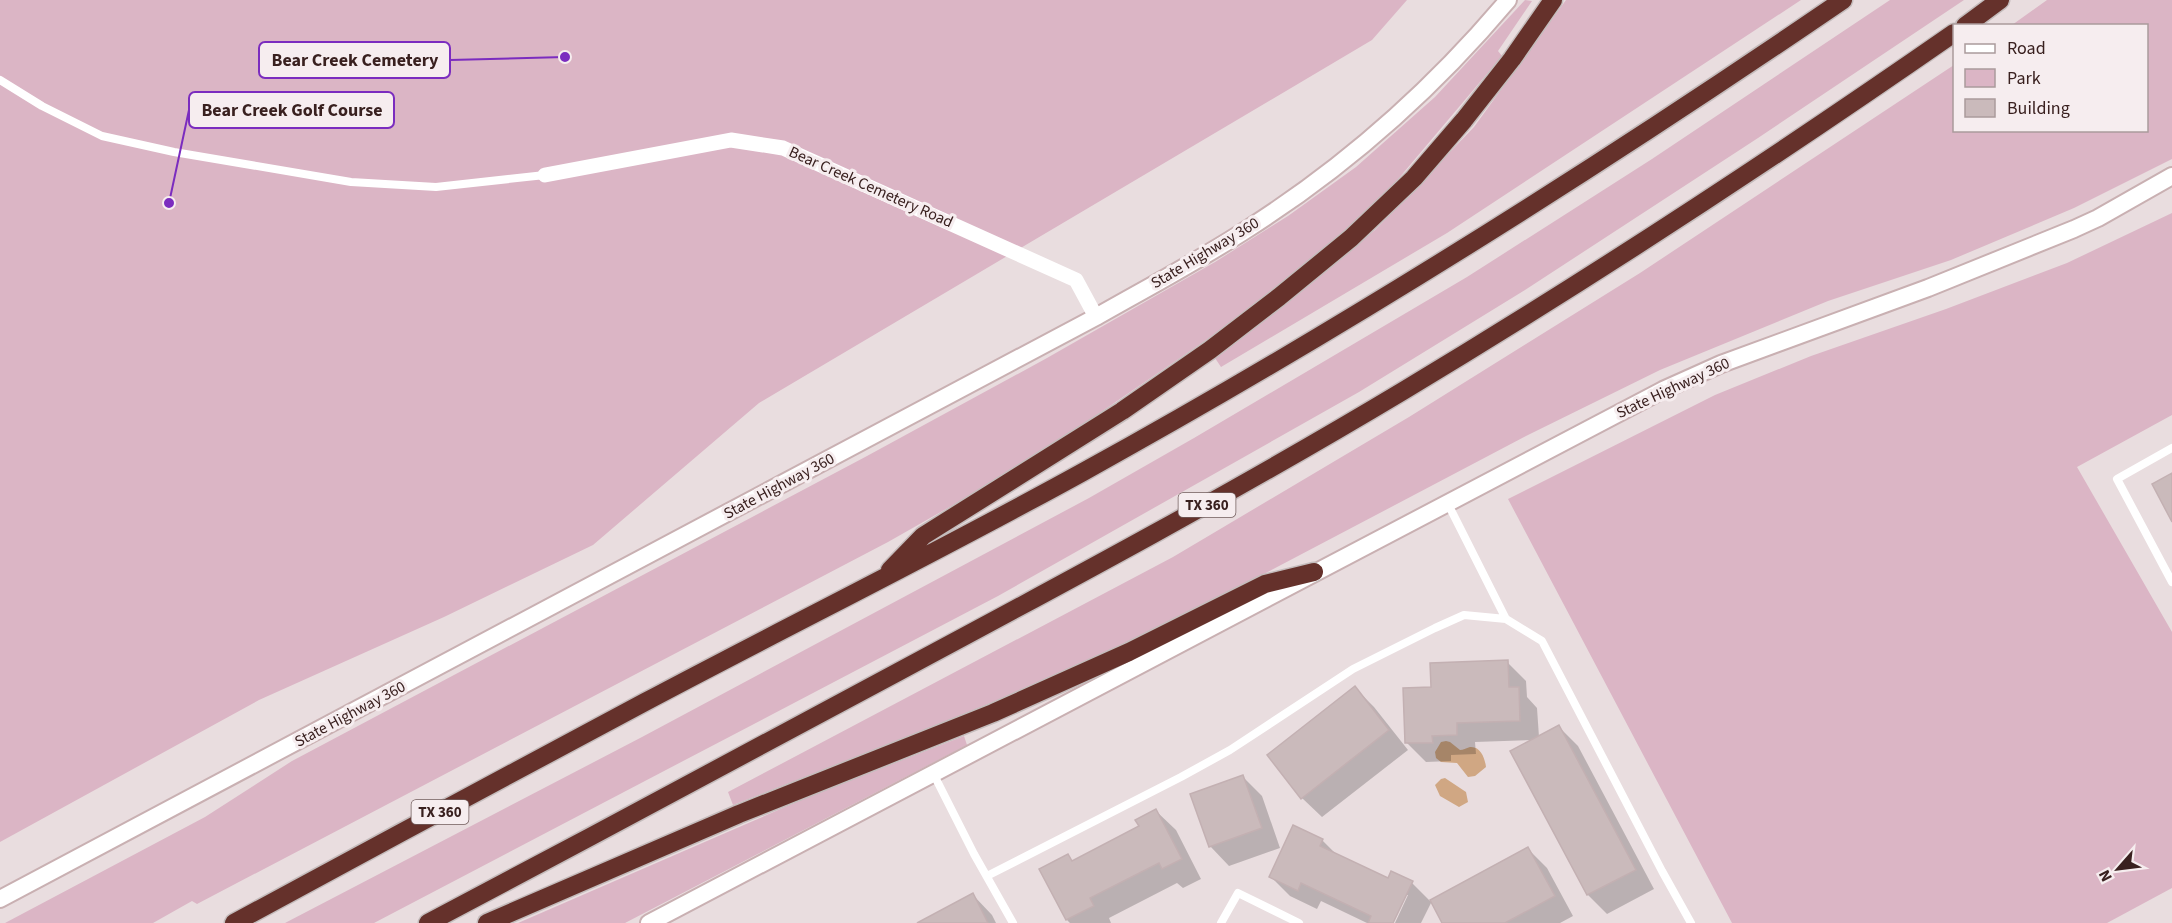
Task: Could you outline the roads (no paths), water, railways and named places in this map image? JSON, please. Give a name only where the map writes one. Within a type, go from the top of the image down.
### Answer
[{"type":"highway","points":[[878,582],[923,536],[1122,411],[1279,297],[1351,238],[1414,178],[1464,120],[1512,59],[1553,0]]},
{"type":"highway","name":"TX 360","points":[[234,923],[647,701],[878,582],[1084,471],[1343,321],[1574,179],[1684,108],[1843,0]]},
{"type":"highway","points":[[1968,24],[2000,0]]},
{"type":"highway","name":"TX 360","points":[[428,923],[1129,549],[1412,386],[1751,172],[1953,34]]},
{"type":"highway","points":[[487,923],[728,819],[993,713],[1129,652],[1265,584],[1314,572]]},
{"type":"main road","name":"State Highway 360","points":[[0,899],[1096,317],[1250,228],[1330,170],[1407,106],[1479,34],[1508,0]]},
{"type":"main road","name":"State Highway 360","points":[[649,923],[1314,572],[1692,377],[1721,364],[1928,288],[2074,229],[2172,176]]},
{"type":"street","name":"Bear Creek Cemetery Road","points":[[545,175],[731,140],[783,148],[1076,280],[1096,317]]},
{"type":"lane","points":[[0,80],[42,106],[102,136],[174,152],[351,182],[436,187],[545,175]]},
{"type":"lane","points":[[2172,448],[2117,479],[2172,582]]},
{"type":"lane","points":[[1448,502],[1506,619]]},
{"type":"lane","points":[[987,876],[1181,777],[1230,750],[1353,669],[1464,615],[1506,619],[1542,641],[1691,923]]},
{"type":"lane","points":[[933,774],[970,848],[1013,923]]},
{"type":"lane","points":[[1221,923],[1238,893],[1299,923]]},
{"type":"place","name":"Bear Creek Cemetery","points":[[565,57]]},
{"type":"place","name":"Bear Creek Golf Course","points":[[169,203]]}]
